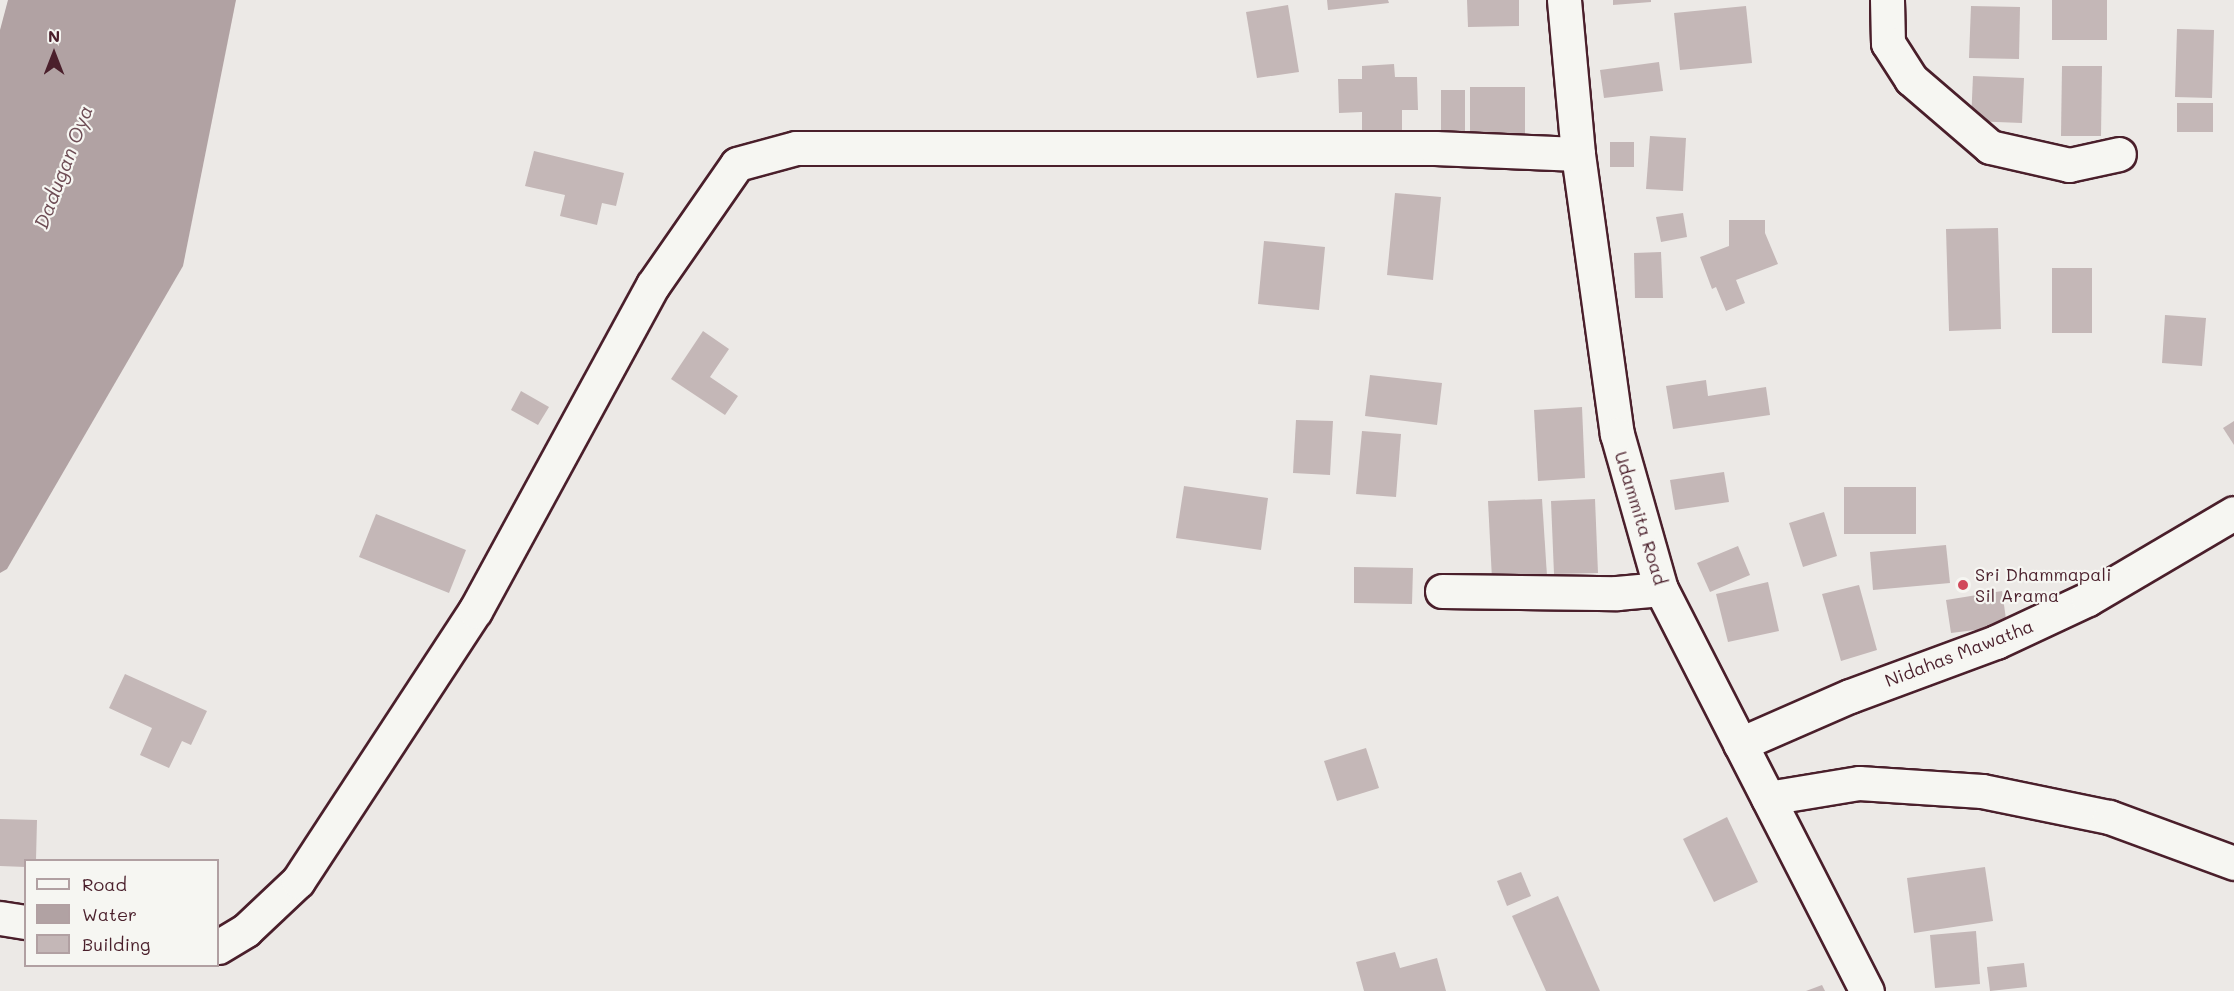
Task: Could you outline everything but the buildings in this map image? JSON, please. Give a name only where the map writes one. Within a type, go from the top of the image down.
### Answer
[{"type":"street","name":"Udammita Road","points":[[1564,0],[1578,154],[1617,434],[1661,589],[1868,991]]},
{"type":"street","points":[[1887,0],[1888,43],[1911,79],[1990,147],[2069,165],[2120,154]]},
{"type":"street","points":[[219,946],[246,930],[298,881],[475,611],[653,285],[737,164],[796,148],[1435,148],[1578,154]]},
{"type":"street","name":"Nidahas Mawatha","points":[[1740,744],[1850,696],[1996,642],[2088,599],[2234,513]]},
{"type":"street","points":[[1442,591],[1617,592],[1661,589]]},
{"type":"street","points":[[1768,798],[1859,783],[1982,791],[2109,817],[2234,863]]},
{"type":"street","points":[[0,918],[24,922]]},
{"type":"water","name":"Dadugan Oya","points":[[8,0],[236,0],[183,266],[7,569],[0,573],[0,30]]},
{"type":"place","name":"Sri Dhammapali Sil Arama","points":[[1963,585]]}]
